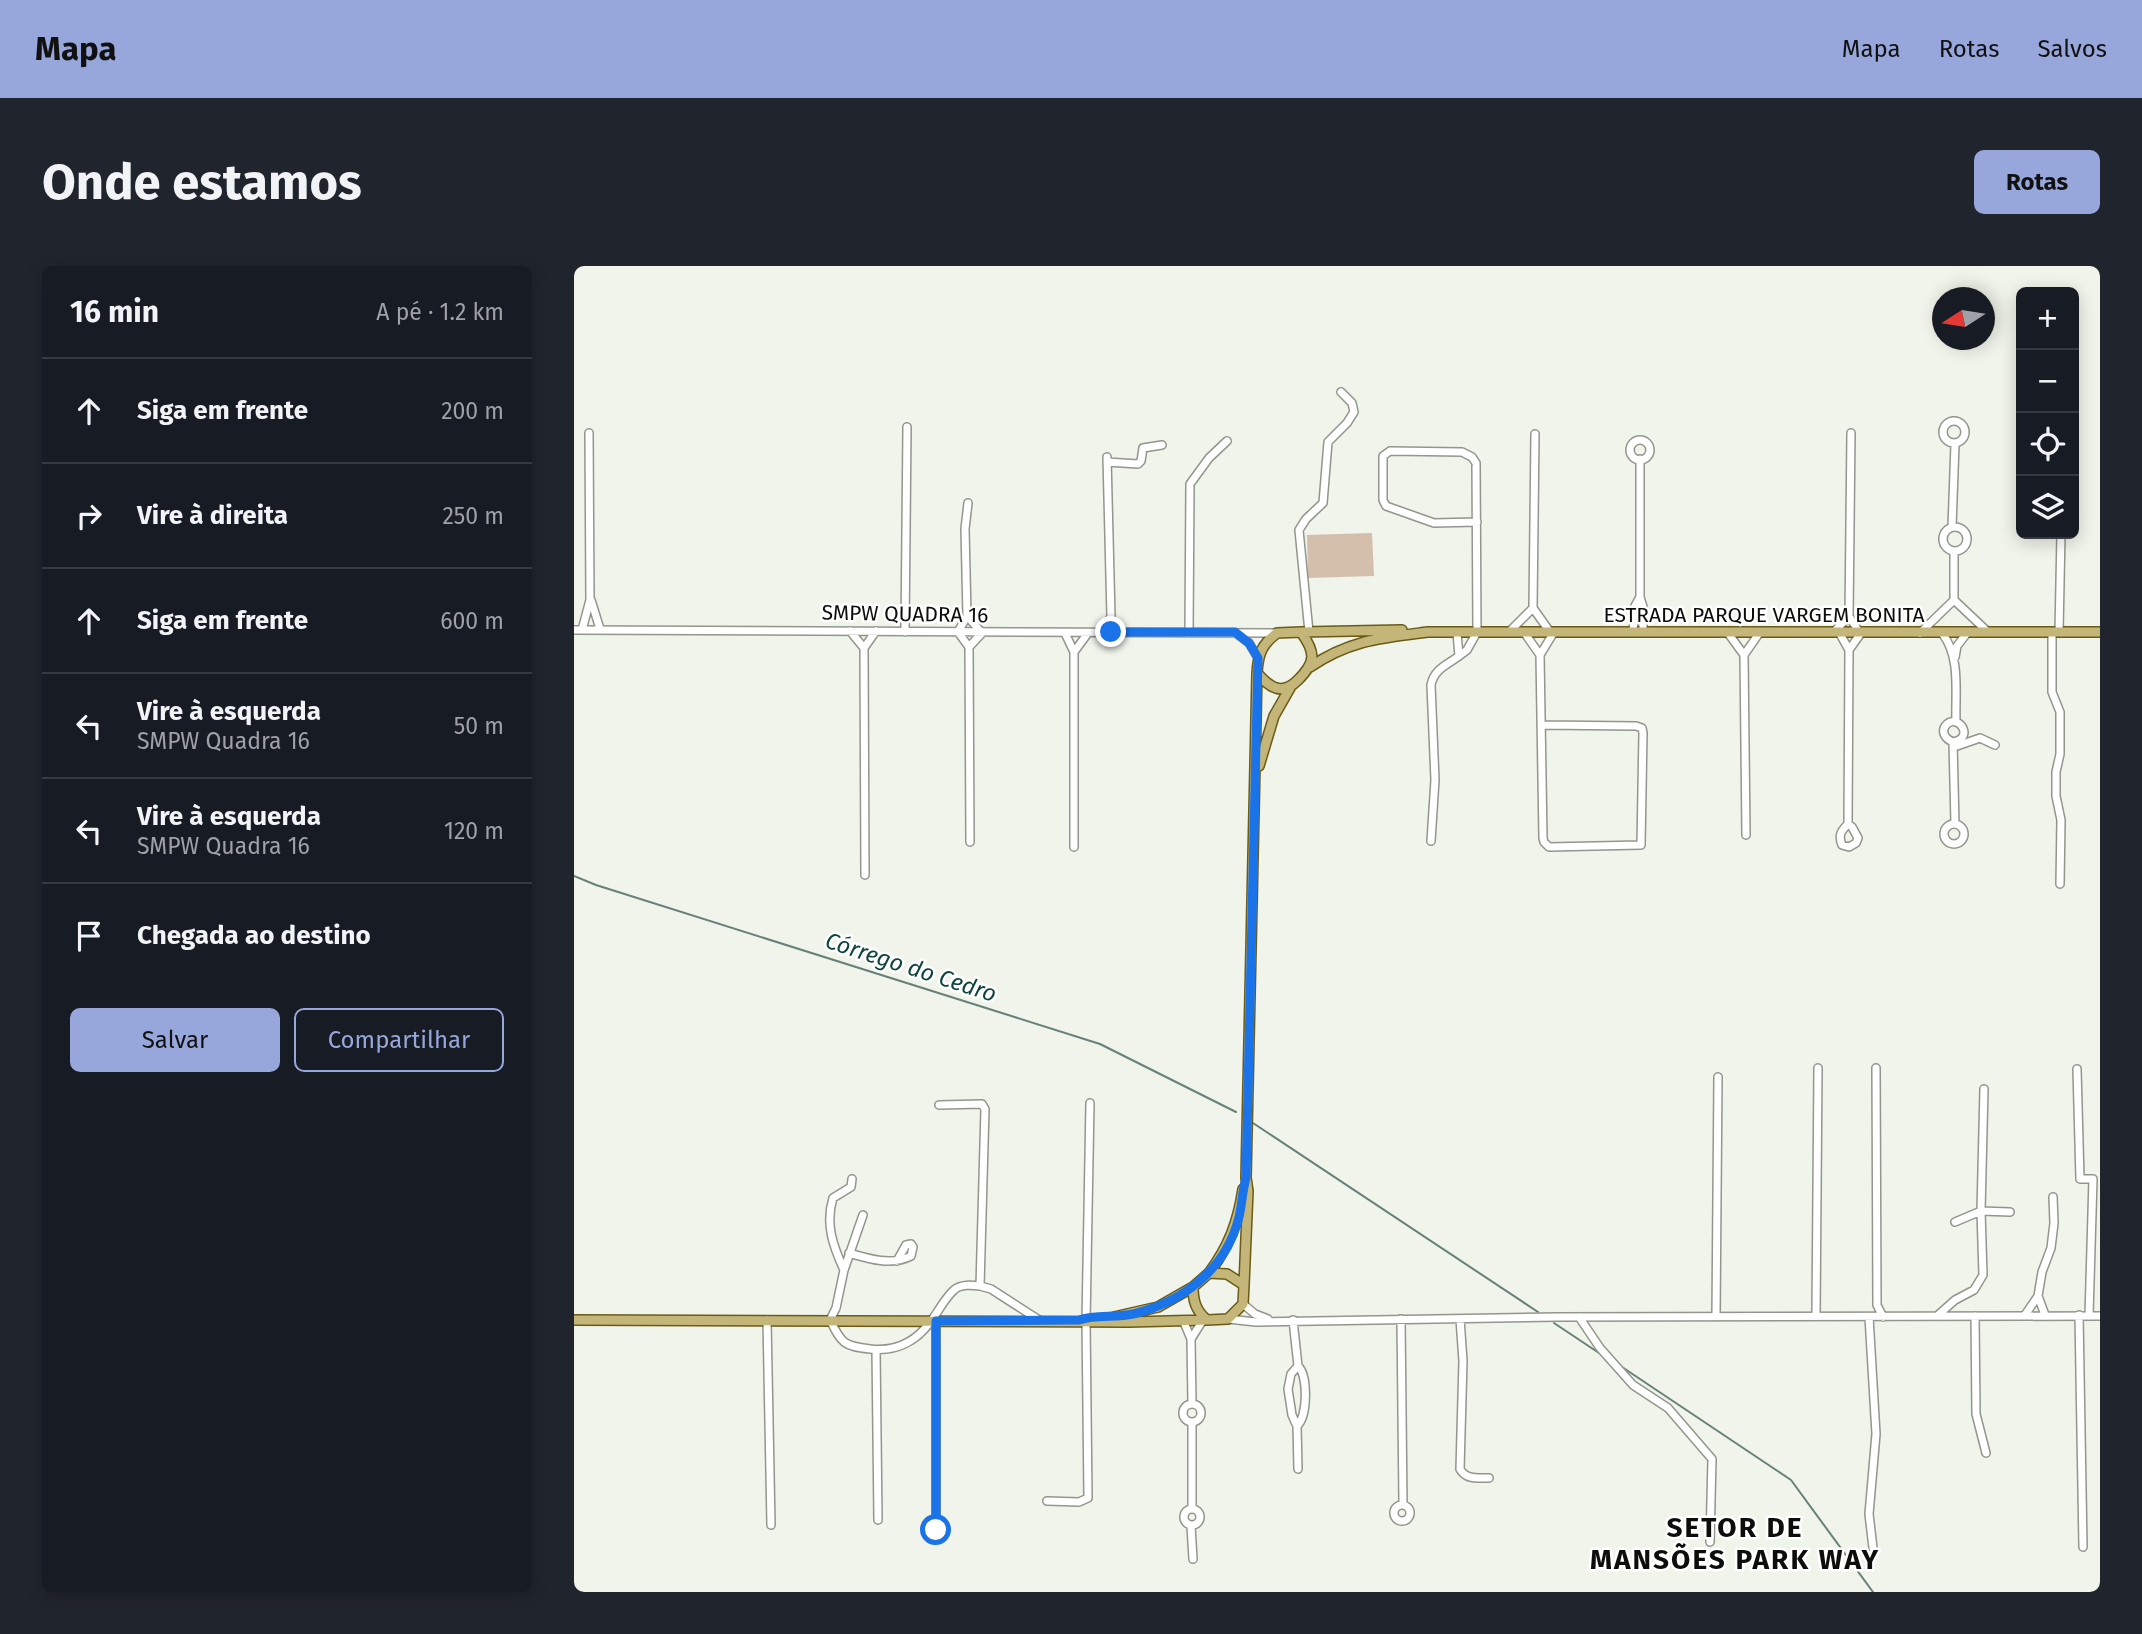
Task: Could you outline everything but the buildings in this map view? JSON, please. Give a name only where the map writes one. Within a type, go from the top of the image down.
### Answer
[{"type":"main road","name":"ESTRADA PARQUE VARGEM BONITA","points":[[1305,632],[2100,632]]},
{"type":"main road","points":[[574,1320],[1228,1320],[1243,1304],[1244,1285],[1248,1191],[1246,1178],[1257,673],[1258,658],[1263,646],[1277,633],[1305,632],[1311,649],[1310,667],[1290,688],[1274,716],[1255,784]]},
{"type":"main road","name":"ESTRADA PARQUE VARGEM BONITA","points":[[1310,667],[1336,650],[1366,640],[1428,632]]},
{"type":"main road","points":[[1257,673],[1272,687],[1290,688]]},
{"type":"main road","points":[[1083,1320],[1117,1317],[1158,1307],[1193,1287],[1209,1273],[1228,1247],[1246,1178]]},
{"type":"main road","points":[[1209,1273],[1233,1276],[1244,1285]]},
{"type":"main road","points":[[1193,1287],[1194,1303],[1205,1320]]},
{"type":"street","points":[[1305,632],[1299,530],[1323,503],[1328,442],[1354,412],[1352,404],[1341,392]]},
{"type":"street","points":[[905,632],[906,427]]},
{"type":"street","points":[[589,433],[590,600],[600,629]]},
{"type":"street","points":[[1848,824],[1849,650],[1860,632],[1849,616],[1852,433]]},
{"type":"street","points":[[1535,434],[1533,608],[1552,632],[1540,655],[1541,725],[1545,844],[1549,847],[1641,845],[1642,729],[1636,726],[1541,725]]},
{"type":"street","points":[[1189,633],[1190,484],[1209,458],[1227,440]]},
{"type":"street","points":[[1952,527],[1955,444]]},
{"type":"street","points":[[1101,632],[1111,617],[1107,460],[1138,464],[1143,448],[1162,445]]},
{"type":"street","points":[[1431,841],[1435,780],[1432,676],[1467,650],[1477,632],[1477,522],[1476,463],[1470,455],[1462,452],[1390,451],[1383,456],[1383,500],[1386,506],[1434,523],[1477,522]]},
{"type":"street","points":[[1638,632],[1643,607],[1640,597],[1640,459]]},
{"type":"street","points":[[968,503],[965,529],[967,616],[958,632],[969,647],[970,842]]},
{"type":"street","points":[[1952,527],[1959,528],[1967,538],[1966,545],[1961,550],[1954,551],[1944,544],[1943,537],[1952,527]]},
{"type":"street","points":[[2060,884],[2062,820],[2056,803],[2056,772],[2060,754],[2060,712],[2052,692],[2062,539]]},
{"type":"street","points":[[1920,633],[1954,600],[1954,551]]},
{"type":"street","points":[[578,629],[590,600]]},
{"type":"street","points":[[1954,600],[1988,632]]},
{"type":"street","points":[[1509,632],[1533,608]]},
{"type":"street","points":[[967,616],[982,633],[969,647]]},
{"type":"street","points":[[1849,616],[1837,632],[1849,650]]},
{"type":"street","points":[[1111,617],[1128,632]]},
{"type":"street","name":"SMPW QUADRA 16","points":[[578,629],[1277,633]]},
{"type":"street","points":[[850,631],[864,648]]},
{"type":"street","points":[[865,874],[864,648],[876,632]]},
{"type":"street","points":[[1235,632],[1249,643],[1258,658]]},
{"type":"street","points":[[1524,632],[1540,655]]},
{"type":"street","points":[[1744,655],[1760,632]]},
{"type":"street","points":[[1942,632],[1951,646],[1954,661],[1956,722]]},
{"type":"street","points":[[1065,633],[1074,652],[1074,847]]},
{"type":"street","points":[[1074,652],[1088,633]]},
{"type":"street","points":[[1457,633],[1459,656]]},
{"type":"street","points":[[1728,633],[1744,655],[1746,835]]},
{"type":"street","points":[[1954,661],[1957,646],[1967,633]]},
{"type":"street","points":[[1953,745],[1963,737],[1964,730],[1962,725],[1956,722],[1950,722],[1944,733],[1953,745],[1955,824]]},
{"type":"street","points":[[1953,745],[1980,738],[1995,745]]},
{"type":"street","points":[[1876,1068],[1877,1305],[1883,1317]]},
{"type":"street","points":[[1816,1316],[1818,1069]]},
{"type":"street","points":[[2077,1069],[2080,1179],[2093,1180],[2089,1315]]},
{"type":"street","points":[[1716,1316],[1718,1077]]},
{"type":"street","points":[[1937,1316],[1955,1300],[1973,1290],[1981,1280],[1983,1088]]},
{"type":"street","points":[[939,1105],[974,1103],[982,1104],[985,1109],[979,1286]]},
{"type":"street","points":[[1047,1501],[1079,1502],[1088,1498],[1083,1320],[1090,1103]]},
{"type":"street","points":[[844,1270],[831,1237],[830,1209],[833,1198],[851,1187],[852,1180]]},
{"type":"street","points":[[2025,1315],[2038,1296],[2042,1272],[2054,1234],[2053,1197]]},
{"type":"street","points":[[1955,1222],[1981,1211],[2010,1212]]},
{"type":"street","points":[[863,1215],[830,1320],[841,1341],[850,1347],[876,1350],[894,1349],[907,1344],[934,1321],[955,1288],[966,1285],[991,1289],[1039,1320]]},
{"type":"street","points":[[849,1253],[867,1259],[897,1261]]},
{"type":"street","points":[[2038,1296],[2045,1315]]},
{"type":"street","points":[[1243,1304],[1255,1314],[1272,1320]]},
{"type":"street","points":[[1873,1548],[1869,1514],[1876,1434],[1868,1317],[1877,1305]]},
{"type":"street","points":[[2079,1315],[2083,1547]]},
{"type":"street","points":[[1975,1316],[1976,1414],[1986,1453]]},
{"type":"street","points":[[1228,1320],[2100,1316]]},
{"type":"street","points":[[1579,1317],[1600,1348],[1633,1385],[1668,1408],[1712,1459],[1710,1542]]},
{"type":"street","points":[[1401,1319],[1403,1505]]},
{"type":"street","points":[[1460,1319],[1463,1360],[1460,1469],[1469,1477],[1489,1478]]},
{"type":"street","points":[[767,1320],[771,1525]]},
{"type":"street","points":[[1183,1320],[1191,1339],[1192,1404]]},
{"type":"street","points":[[1191,1339],[1205,1320]]},
{"type":"street","points":[[1293,1320],[1297,1366],[1303,1373],[1305,1402],[1303,1418],[1297,1426]]},
{"type":"street","points":[[934,1321],[936,1530]]},
{"type":"street","points":[[876,1350],[878,1520]]},
{"type":"street","points":[[1297,1366],[1291,1374],[1289,1389],[1292,1415],[1297,1426],[1298,1469]]},
{"type":"street","points":[[1192,1404],[1187,1406],[1183,1413],[1187,1420],[1192,1422]]},
{"type":"street","points":[[1192,1404],[1199,1408],[1201,1413],[1197,1420],[1192,1422]]},
{"type":"street","points":[[1192,1422],[1192,1509],[1198,1511],[1201,1516],[1197,1524],[1191,1525],[1193,1559]]},
{"type":"shaded area","points":[[1372,533],[1374,576],[1308,578],[1307,535]]},
{"type":"waterway","name":"Córrego do Cedro","points":[[574,876],[1100,1044],[1236,1112]]},
{"type":"waterway","points":[[1253,1123],[1538,1312]]},
{"type":"waterway","points":[[1554,1323],[1599,1353]]},
{"type":"waterway","points":[[1622,1367],[1791,1480],[1873,1592]]},
{"type":"district","name":"SETOR DE MANSÕES PARK WAY","points":[[1735,1543]]},
{"type":"route","points":[[936,1530],[936,1321],[1079,1320],[1086,1317],[1117,1317],[1158,1307],[1193,1287],[1209,1273],[1228,1247],[1238,1220],[1246,1178],[1258,658],[1249,643],[1235,632],[1111,632]]}]
